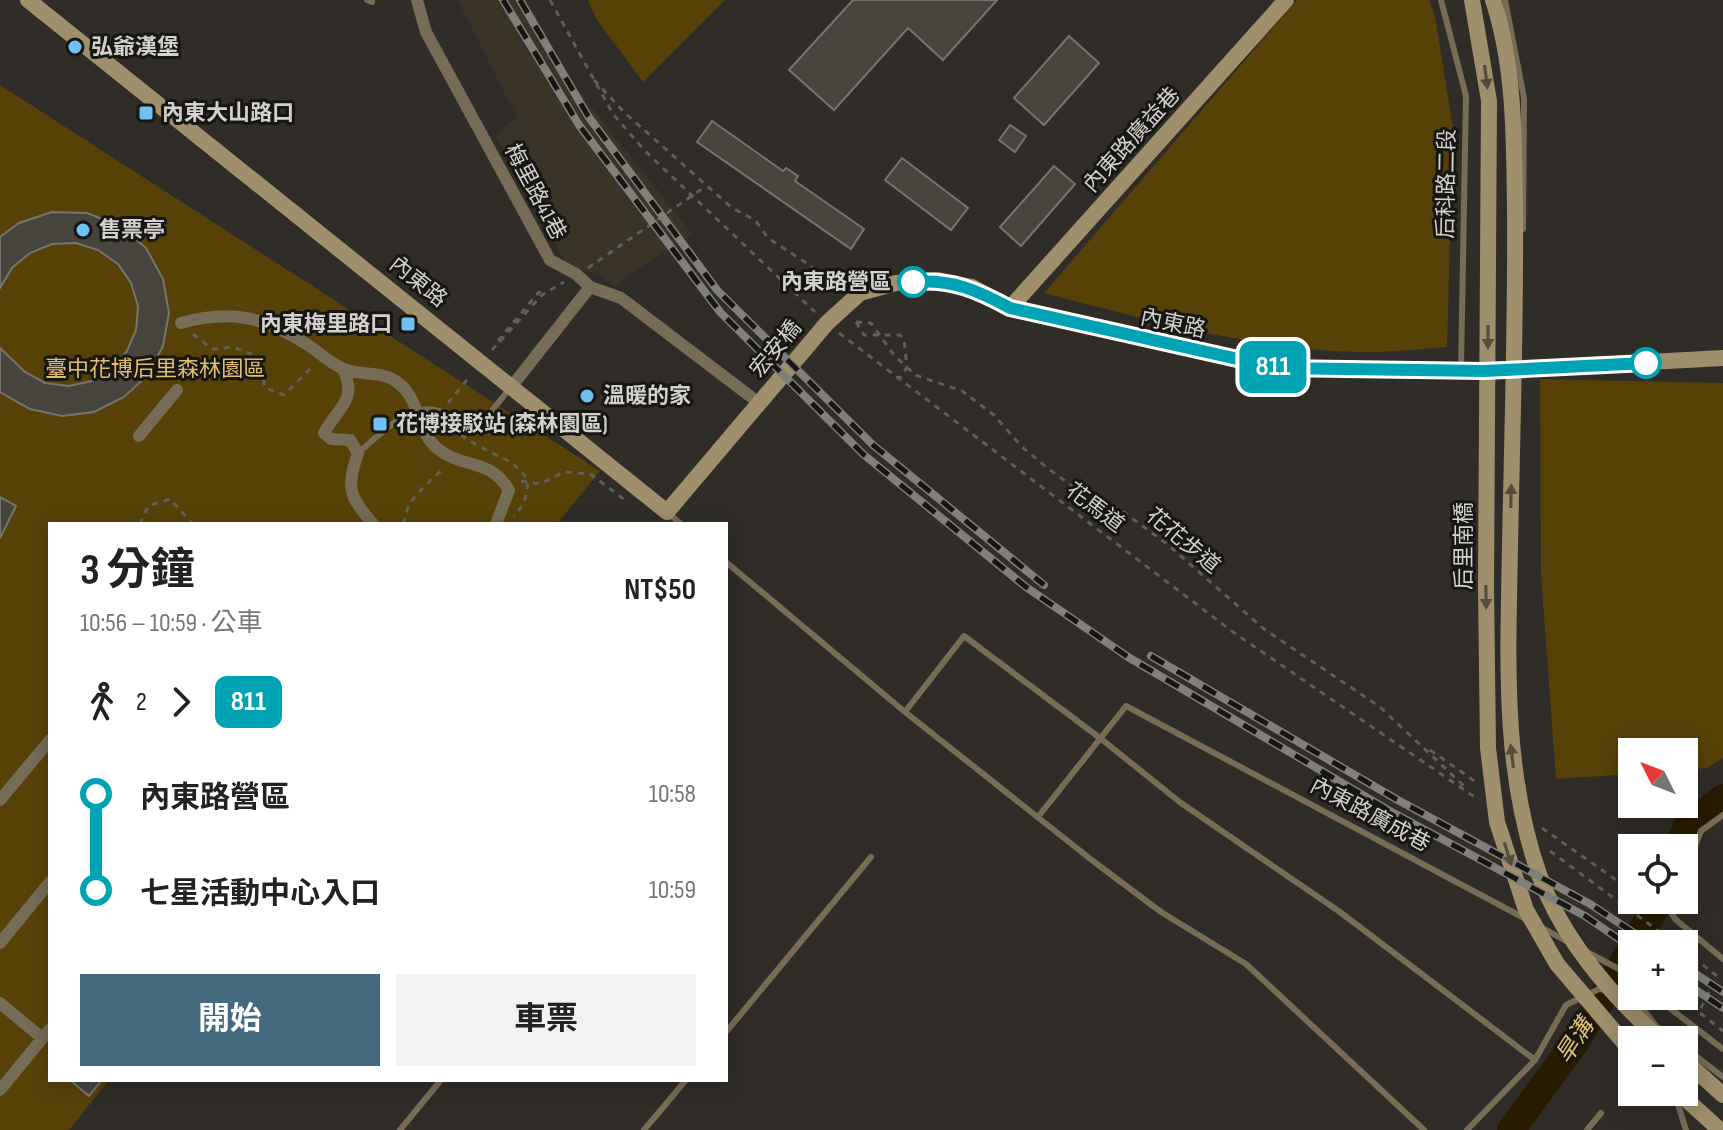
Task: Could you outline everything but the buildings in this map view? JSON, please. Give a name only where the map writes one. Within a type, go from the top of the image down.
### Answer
[{"type":"street","name":"內東路","points":[[28,0],[667,512]]},
{"type":"street","name":"梅里路41巷","points":[[417,0],[426,32],[550,260],[576,274],[590,287],[621,298],[759,403]]},
{"type":"street","name":"內東路廣益巷","points":[[1010,308],[1286,0]]},
{"type":"street","name":"后里南橋","points":[[1472,0],[1489,101],[1486,585],[1488,748],[1497,822],[1526,910],[1557,964],[1618,1036]]},
{"type":"street","name":"后里南橋","points":[[1493,0],[1514,112],[1515,263],[1508,640],[1511,746],[1520,816],[1541,880],[1578,951],[1650,1026]]},
{"type":"street","name":"內東路","points":[[827,323],[860,293],[896,283],[938,280],[972,287],[1010,308],[1278,368],[1461,371],[1723,358]]},
{"type":"street","points":[[512,386],[590,287]]},
{"type":"street","points":[[181,323],[205,316],[261,319],[343,369],[397,382],[419,411],[425,434],[436,448],[456,461],[476,462],[502,477],[509,490],[497,522]]},
{"type":"street","name":"宏安橋","points":[[759,403],[827,323]]},
{"type":"street","points":[[343,369],[351,386],[350,397],[324,433],[331,439],[350,440],[358,453],[350,478],[353,501],[371,522]]},
{"type":"street","points":[[139,436],[177,390]]},
{"type":"street","points":[[667,512],[759,403]]},
{"type":"street","points":[[0,800],[48,742]]},
{"type":"street","points":[[0,943],[48,884]]},
{"type":"street","points":[[0,1003],[46,1033],[0,1090]]},
{"type":"street","points":[[1698,1073],[1723,1095]]},
{"type":"street","points":[[1691,1106],[1720,1130]]},
{"type":"lane","name":"后科路二段","points":[[1441,0],[1466,96],[1461,371]]},
{"type":"lane","points":[[1505,0],[1524,98],[1516,369]]},
{"type":"lane","points":[[358,453],[400,419],[419,411],[437,410],[473,427],[483,422],[512,386]]},
{"type":"lane","points":[[667,512],[679,522]]},
{"type":"lane","points":[[728,564],[905,712],[1038,817],[1161,912],[1246,964],[1424,1130]]},
{"type":"lane","points":[[905,712],[964,636],[1181,803],[1340,912],[1535,1060]]},
{"type":"lane","name":"內東路廣成巷","points":[[1038,817],[1126,706],[1618,969]]},
{"type":"lane","points":[[1698,839],[1701,831],[1723,815]]},
{"type":"lane","points":[[728,1030],[871,857]]},
{"type":"lane","points":[[1672,914],[1723,959]]},
{"type":"lane","points":[[1467,1130],[1535,1060],[1566,1005],[1599,989],[1618,993]]},
{"type":"lane","points":[[1672,1010],[1723,1049]]},
{"type":"lane","points":[[1698,1058],[1722,1076]]},
{"type":"lane","points":[[1698,1076],[1722,1076]]},
{"type":"lane","points":[[400,1130],[439,1082]]},
{"type":"lane","points":[[644,1130],[684,1082]]},
{"type":"lane","points":[[1680,1106],[1686,1130]]},
{"type":"lane","points":[[1587,1130],[1601,1113]]},
{"type":"path","name":"花馬道","points":[[550,0],[613,114],[645,151],[827,323],[1233,632],[1484,804]]},
{"type":"path","name":"花馬道","points":[[589,74],[732,208],[755,220],[768,238],[811,266],[838,299]]},
{"type":"path","points":[[494,346],[539,292],[542,295]]},
{"type":"path","name":"花花步道","points":[[907,366],[904,339],[900,335],[864,335],[856,322],[871,323],[907,366],[915,375],[962,391],[994,415],[1022,447],[1050,470],[1079,491],[1122,511],[1167,544],[1264,629],[1325,667],[1380,707],[1472,795]]},
{"type":"path","points":[[181,323],[212,349],[233,347],[259,357],[265,388],[284,395],[321,354]]},
{"type":"path","points":[[899,379],[907,366]]},
{"type":"path","points":[[404,522],[404,512],[411,501],[451,462]]},
{"type":"path","points":[[502,477],[540,484],[564,472],[590,474],[636,506]]},
{"type":"path","points":[[141,522],[148,506],[170,499],[191,522]]},
{"type":"path","points":[[1545,848],[1657,930]]},
{"type":"path","points":[[1698,961],[1717,976],[1699,1012],[1723,1031]]},
{"type":"shaded area","points":[[457,0],[527,0],[570,80],[692,233],[615,286],[596,273],[569,268],[495,135],[517,117]]},
{"type":"green space","points":[[588,0],[725,0],[643,82],[597,20]]},
{"type":"green space","points":[[1297,0],[1429,0],[1435,16],[1453,128],[1447,347],[1367,352],[1277,345],[1198,331],[1044,293]]},
{"type":"green space","name":"臺中花博后里森林園區","points":[[0,85],[600,471],[559,522],[48,522],[48,1082],[107,1082],[69,1130],[0,1130]]},
{"type":"green space","points":[[1540,379],[1723,383],[1723,758],[1707,768],[1698,769],[1698,738],[1618,738],[1618,775],[1556,779],[1541,575]]},
{"type":"waterway","name":"旱溝","points":[[1684,834],[1687,826],[1723,798]]},
{"type":"waterway","name":"旱溝","points":[[1642,930],[1652,914]]},
{"type":"waterway","name":"旱溝","points":[[1511,1130],[1575,1043],[1618,971]]},
{"type":"railway","points":[[503,0],[579,125],[720,312],[863,454],[1026,587],[1128,657],[1388,810],[1585,916],[1618,938]]},
{"type":"railway","points":[[520,0],[588,116],[717,290],[873,445],[1044,585]]},
{"type":"railway","points":[[1151,656],[1396,799],[1590,904],[1630,930]]},
{"type":"railway","points":[[1698,975],[1723,992]]},
{"type":"railway","points":[[1698,991],[1723,1008]]},
{"type":"bus line","name":"811","points":[[913,282],[938,280],[972,287],[1010,308],[1278,368],[1484,371],[1646,363]]},
{"type":"place","name":"弘爺漢堡","points":[[75,47]]},
{"type":"place","name":"內東大山路口","points":[[146,113]]},
{"type":"place","name":"售票亭","points":[[83,230]]},
{"type":"place","name":"內東路營區","points":[[913,282]]},
{"type":"place","name":"內東梅里路口","points":[[408,324]]},
{"type":"place","name":"溫暖的家","points":[[587,396]]},
{"type":"place","name":"花博接駁站 (森林園區)","points":[[380,424]]}]
